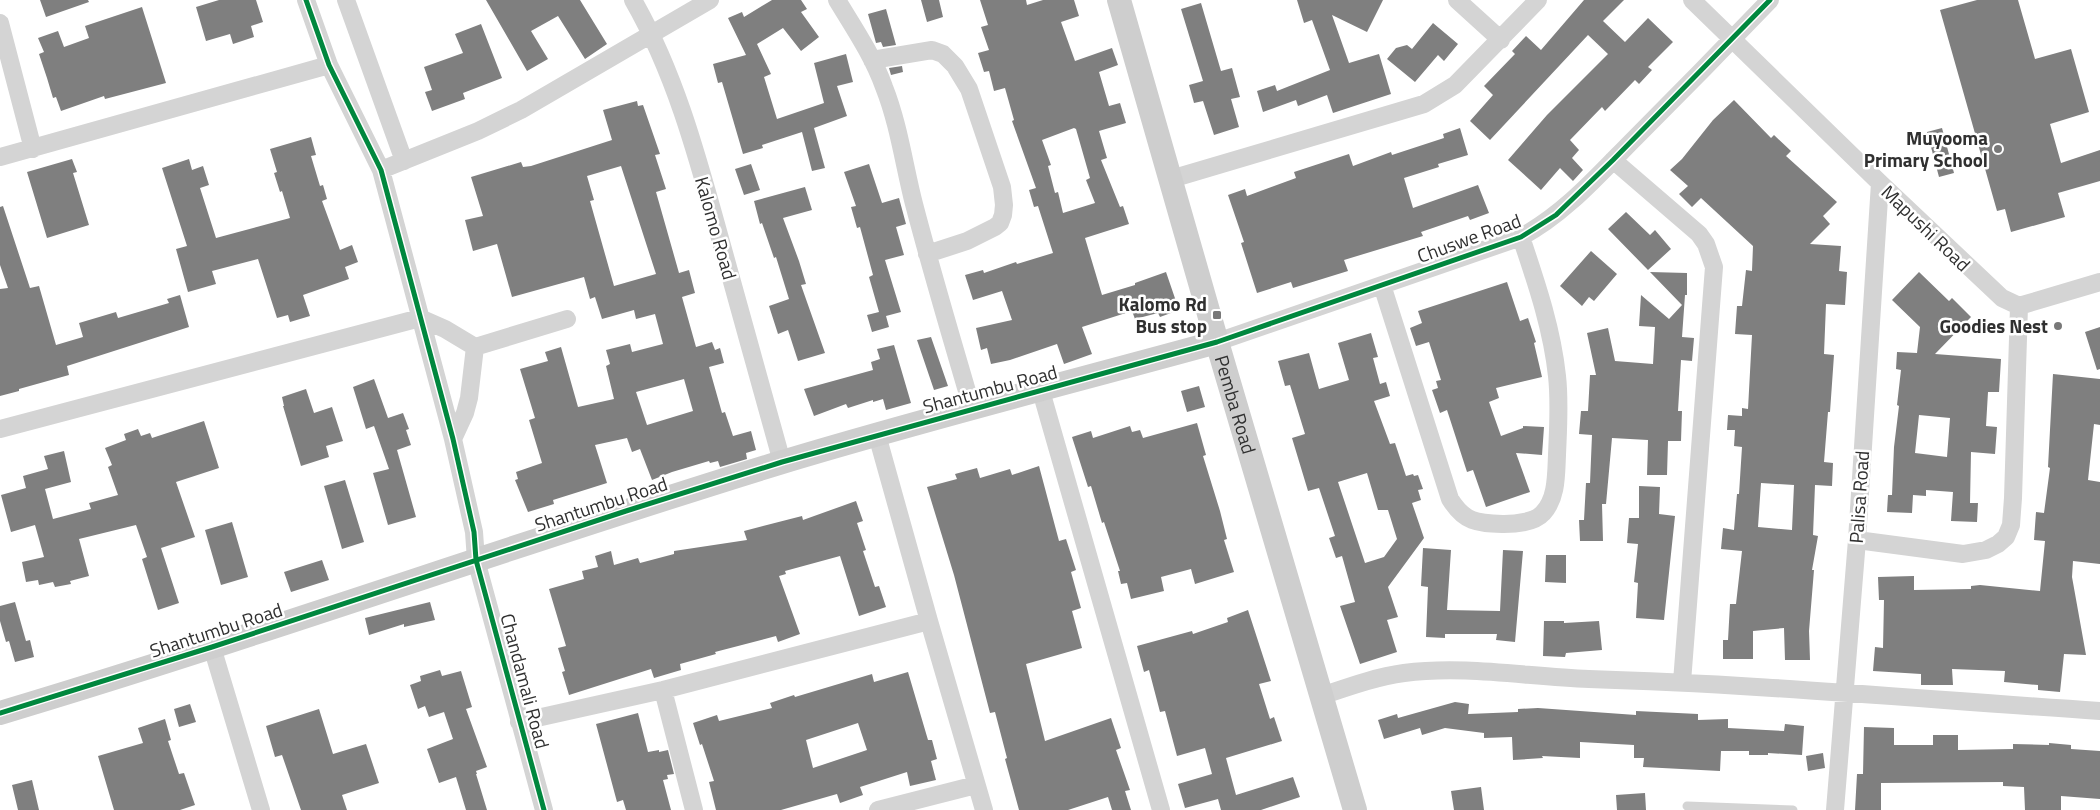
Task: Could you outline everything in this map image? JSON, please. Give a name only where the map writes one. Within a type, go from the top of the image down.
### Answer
[{"type":"street","name":"Chandamali Road","points":[[306,0],[328,65],[382,170],[453,439],[474,532],[476,560],[544,810]]},
{"type":"street","points":[[346,0],[404,161]]},
{"type":"street","name":"Kalomo Road","points":[[633,0],[653,34],[678,97],[711,205],[782,462]]},
{"type":"street","points":[[382,170],[478,131],[521,110],[710,0]]},
{"type":"street","points":[[837,0],[872,60],[884,86],[905,157],[910,188],[927,254],[972,408]]},
{"type":"street","name":"Pemba Road","points":[[1119,0],[1172,179],[1216,342],[1355,810]]},
{"type":"street","points":[[1457,0],[1501,40]]},
{"type":"street","points":[[1172,179],[1424,104],[1455,85],[1538,0]]},
{"type":"street","name":"Mapushi Road","points":[[1692,0],[1993,290],[2019,306]]},
{"type":"street","name":"Chuswe Road","points":[[1216,342],[1521,237],[1540,226],[1556,215],[1613,160],[1770,0]]},
{"type":"street","points":[[0,23],[33,149]]},
{"type":"street","points":[[872,60],[932,50],[943,54],[955,66],[969,89],[1002,187],[1003,215],[995,228],[967,241],[927,254]]},
{"type":"street","points":[[0,157],[328,65]]},
{"type":"street","points":[[1613,160],[1699,234],[1706,244],[1714,267],[1682,682]]},
{"type":"street","name":"Palisa Road","points":[[1835,810],[1856,540],[1880,183]]},
{"type":"street","points":[[1382,285],[1450,499],[1458,512],[1467,519],[1480,523],[1507,524],[1528,521],[1542,515],[1552,500],[1558,422],[1558,378],[1552,342],[1538,286],[1521,237]]},
{"type":"street","points":[[1856,540],[1963,554],[1986,550],[1998,544],[2006,536],[2011,525],[2013,498],[2019,306],[2100,282]]},
{"type":"street","points":[[0,429],[420,318],[445,329],[475,347],[567,319]]},
{"type":"street","name":"Shantumbu Road","points":[[0,713],[212,647],[782,462],[1216,342]]},
{"type":"street","points":[[453,439],[465,413],[469,398],[475,347]]},
{"type":"street","points":[[1041,391],[1161,810]]},
{"type":"street","points":[[877,435],[984,810]]},
{"type":"street","points":[[519,722],[663,690],[929,621]]},
{"type":"street","points":[[212,647],[261,810]]},
{"type":"street","points":[[1321,696],[1362,682],[1404,673],[1438,670],[1577,679],[1682,682],[2100,711]]},
{"type":"street","points":[[663,690],[694,810]]},
{"type":"street","points":[[878,810],[976,785]]},
{"type":"lane","points":[[1687,806],[1793,810]]},
{"type":"building","points":[[40,0],[88,0],[89,2],[46,17]]},
{"type":"building","points":[[219,0],[256,0],[263,22],[251,26],[254,37],[233,44],[230,34],[206,41],[196,7]]},
{"type":"building","points":[[486,0],[580,0],[607,44],[585,59],[558,16],[531,31],[548,59],[527,71]]},
{"type":"building","points":[[772,0],[801,0],[807,9],[801,12],[819,37],[801,51],[783,28],[757,44],[771,74],[764,77],[777,119],[824,103],[814,63],[846,54],[853,82],[837,86],[847,116],[814,128],[825,168],[812,171],[802,132],[762,145],[763,148],[743,154],[722,82],[718,83],[713,64],[746,55],[728,18],[742,12],[744,17]]},
{"type":"building","points":[[921,0],[939,0],[943,17],[927,22]]},
{"type":"building","points":[[980,0],[1026,0],[1027,5],[1043,0],[1074,0],[1079,16],[1061,22],[1075,61],[1112,48],[1118,65],[1099,72],[1109,106],[1120,103],[1126,123],[1099,131],[1107,158],[1101,160],[1120,207],[1123,206],[1129,224],[1085,238],[1102,295],[1135,285],[1135,283],[1166,272],[1179,310],[1160,317],[1158,313],[1135,319],[1132,311],[1082,327],[1092,354],[1064,364],[1057,344],[1010,360],[991,364],[987,348],[981,350],[976,328],[1012,320],[1002,291],[973,300],[965,275],[983,270],[984,273],[1016,262],[1017,264],[1053,253],[1038,206],[1034,207],[1029,190],[1036,188],[1012,121],[1014,120],[1005,88],[994,91],[989,71],[984,72],[978,53],[989,50],[981,27],[988,25]],"holes":[[[1074,128],[1076,129],[1090,178],[1086,180],[1095,203],[1063,213],[1058,192],[1055,193],[1048,166],[1051,165],[1042,140]]]},
{"type":"building","points":[[1297,0],[1383,0],[1367,32],[1332,15],[1349,63],[1379,54],[1391,94],[1333,113],[1327,95],[1298,106],[1296,100],[1263,112],[1257,91],[1275,85],[1277,91],[1330,70],[1312,20],[1304,23]]},
{"type":"building","points":[[1584,0],[1624,0],[1603,21],[1625,42],[1648,18],[1673,42],[1648,67],[1652,70],[1639,84],[1635,80],[1605,111],[1602,107],[1570,140],[1579,150],[1572,158],[1583,170],[1573,181],[1560,168],[1541,190],[1508,160],[1547,115],[1608,54],[1588,35],[1490,140],[1470,121],[1493,95],[1484,86],[1515,54],[1512,51],[1526,36],[1541,50]]},
{"type":"building","points":[[1977,0],[2018,0],[2035,59],[2071,49],[2089,112],[2050,124],[2061,163],[2100,150],[2100,181],[2058,193],[2065,217],[2011,232],[2005,209],[1997,211],[1940,10]]},
{"type":"building","points":[[1201,3],[1221,71],[1232,68],[1240,97],[1231,99],[1239,127],[1214,135],[1203,101],[1194,103],[1189,85],[1203,81],[1181,9]]},
{"type":"building","points":[[142,7],[166,83],[105,99],[104,96],[61,111],[56,97],[53,98],[39,54],[44,52],[38,38],[58,31],[64,47],[89,38],[85,26]]},
{"type":"building","points":[[886,9],[896,45],[883,47],[881,42],[876,43],[868,14]]},
{"type":"building","points":[[1433,23],[1458,44],[1444,61],[1438,55],[1415,82],[1387,59],[1396,48],[1407,45],[1412,49]]},
{"type":"building","points":[[481,24],[502,78],[463,93],[465,99],[432,111],[425,92],[432,90],[424,67],[463,53],[455,34]]},
{"type":"building","points":[[902,66],[903,72],[891,75],[889,68]]},
{"type":"building","points":[[1734,100],[1771,138],[1774,135],[1791,151],[1786,156],[1837,202],[1823,216],[1830,224],[1810,244],[1841,246],[1839,271],[1847,272],[1845,305],[1826,304],[1824,354],[1834,355],[1824,462],[1833,463],[1832,486],[1815,485],[1813,535],[1818,536],[1812,570],[1814,570],[1809,631],[1810,660],[1785,660],[1784,628],[1753,631],[1753,659],[1723,659],[1723,640],[1728,640],[1730,604],[1736,604],[1742,551],[1721,549],[1723,528],[1734,530],[1737,494],[1739,494],[1742,447],[1734,446],[1735,430],[1727,430],[1728,415],[1742,416],[1742,408],[1748,409],[1752,335],[1735,334],[1737,306],[1742,306],[1746,270],[1752,271],[1753,246],[1701,198],[1692,207],[1679,194],[1688,186],[1670,170],[1682,159],[1713,120]],"holes":[[[1761,483],[1794,485],[1792,530],[1758,527]]]},
{"type":"building","points":[[637,101],[638,106],[643,105],[660,154],[655,155],[666,189],[656,192],[679,273],[689,270],[695,293],[682,297],[696,347],[712,342],[715,350],[720,348],[724,363],[709,367],[722,413],[725,412],[733,436],[751,431],[756,450],[746,453],[747,459],[720,467],[718,461],[710,463],[709,461],[652,480],[640,449],[632,452],[627,438],[595,445],[607,483],[553,500],[554,504],[528,512],[515,480],[518,479],[516,472],[542,463],[529,420],[535,418],[520,369],[548,361],[545,352],[561,347],[578,407],[614,399],[606,366],[610,364],[606,350],[630,344],[632,352],[663,344],[655,314],[636,319],[634,310],[602,319],[595,297],[590,299],[584,277],[512,297],[497,244],[473,251],[465,220],[483,216],[471,177],[521,162],[523,167],[531,166],[612,140],[603,110]],"holes":[[[621,166],[656,274],[614,286],[590,201],[594,200],[587,176]],[[684,379],[693,411],[647,425],[636,392]]]},
{"type":"building","points":[[1460,128],[1468,155],[1438,164],[1439,167],[1404,178],[1413,208],[1478,185],[1489,213],[1470,220],[1468,216],[1421,232],[1423,236],[1344,260],[1348,271],[1293,288],[1291,282],[1257,293],[1241,243],[1244,242],[1228,195],[1245,189],[1247,196],[1296,178],[1294,172],[1349,154],[1353,166],[1391,152],[1392,155],[1444,138],[1443,134]]},
{"type":"building","points":[[1942,128],[1954,173],[1939,177],[1927,132]]},
{"type":"building","points":[[311,137],[316,155],[311,156],[320,186],[323,185],[327,199],[322,201],[340,250],[352,245],[358,262],[345,267],[349,279],[303,295],[310,316],[290,322],[288,315],[277,318],[258,259],[212,271],[216,284],[188,292],[176,249],[187,246],[162,168],[189,159],[192,170],[203,166],[209,185],[200,188],[216,238],[290,218],[282,191],[280,192],[274,173],[277,172],[270,149]]},
{"type":"building","points":[[72,159],[77,172],[73,173],[89,225],[47,238],[27,172]]},
{"type":"building","points":[[751,164],[760,190],[744,195],[735,169]]},
{"type":"building","points":[[869,164],[882,203],[899,198],[906,224],[896,227],[904,255],[885,260],[901,312],[886,316],[889,327],[872,332],[867,315],[879,312],[869,277],[873,275],[860,227],[857,228],[851,207],[856,206],[844,172]]},
{"type":"building","points":[[805,187],[812,210],[783,218],[806,284],[801,285],[825,353],[798,361],[788,330],[778,334],[769,306],[789,299],[776,257],[774,258],[762,223],[760,224],[754,201]]},
{"type":"building","points":[[3,206],[30,288],[39,286],[56,345],[83,337],[79,323],[116,312],[118,318],[169,303],[167,299],[180,295],[189,327],[67,366],[69,375],[0,396],[0,289],[8,288],[0,265],[0,207]]},
{"type":"building","points":[[1626,212],[1650,235],[1655,230],[1671,249],[1648,270],[1608,229]]},
{"type":"building","points":[[1591,251],[1617,274],[1594,301],[1589,297],[1582,306],[1560,286]]},
{"type":"building","points":[[1650,272],[1687,273],[1687,295],[1685,295],[1682,337],[1694,338],[1692,361],[1681,360],[1678,411],[1682,411],[1681,441],[1668,441],[1667,475],[1647,475],[1648,440],[1612,438],[1606,504],[1602,504],[1603,541],[1580,541],[1579,520],[1584,520],[1586,483],[1590,483],[1592,435],[1579,434],[1581,411],[1588,411],[1590,375],[1596,375],[1587,333],[1608,328],[1615,361],[1653,364],[1655,327],[1639,326],[1641,295],[1669,319],[1682,305]]},
{"type":"building","points":[[1919,272],[1949,301],[1952,298],[1971,317],[1935,354],[2001,359],[1999,392],[1988,392],[1986,426],[1997,427],[1995,454],[1971,452],[1970,503],[1978,503],[1977,522],[1951,521],[1953,492],[1926,490],[1926,496],[1913,495],[1912,513],[1887,512],[1888,495],[1892,495],[1894,447],[1899,406],[1897,405],[1901,370],[1896,369],[1897,352],[1917,353],[1920,327],[1892,300]],"holes":[[[1919,415],[1950,418],[1947,457],[1915,453]]]},
{"type":"building","points":[[1507,282],[1520,321],[1528,318],[1536,342],[1534,343],[1542,377],[1496,388],[1499,398],[1489,402],[1501,436],[1523,428],[1523,426],[1544,427],[1542,455],[1516,453],[1530,492],[1486,507],[1473,470],[1467,472],[1447,410],[1440,413],[1432,390],[1438,388],[1436,381],[1441,380],[1429,342],[1416,346],[1410,328],[1422,323],[1418,311]]},
{"type":"building","points":[[2100,327],[2100,369],[2097,370],[2085,332]]},
{"type":"building","points":[[1371,333],[1378,357],[1373,358],[1380,384],[1386,382],[1390,396],[1374,401],[1390,444],[1395,443],[1406,476],[1418,475],[1423,489],[1418,490],[1421,500],[1412,503],[1424,538],[1388,587],[1398,617],[1387,620],[1397,652],[1360,664],[1340,606],[1355,602],[1342,556],[1336,558],[1329,538],[1335,536],[1319,488],[1308,491],[1292,438],[1305,434],[1290,385],[1285,386],[1278,361],[1309,353],[1319,389],[1349,380],[1338,343]],"holes":[[[1367,473],[1378,510],[1388,510],[1397,539],[1384,557],[1365,563],[1338,482]]]},
{"type":"building","points":[[931,337],[948,386],[934,390],[917,340]]},
{"type":"building","points":[[894,345],[911,403],[886,410],[883,399],[873,402],[873,400],[848,408],[846,404],[814,416],[804,389],[873,370],[871,362],[880,359],[877,349]]},
{"type":"building","points":[[2053,374],[2100,379],[2100,425],[2094,424],[2088,480],[2100,482],[2100,564],[2073,561],[2072,577],[2086,655],[2064,654],[2060,692],[2038,690],[2038,685],[2004,682],[2005,671],[1952,669],[1953,685],[1921,685],[1921,674],[1873,671],[1875,647],[1883,648],[1884,600],[1879,600],[1878,577],[1914,576],[1914,590],[1971,589],[1971,586],[1980,585],[2040,591],[2045,541],[2034,540],[2036,512],[2044,513],[2050,468],[2048,467]]},
{"type":"building","points":[[374,379],[388,418],[403,413],[409,429],[406,430],[411,445],[397,450],[416,517],[388,525],[373,473],[389,469],[374,426],[366,429],[353,387]]},
{"type":"building","points":[[1199,386],[1205,407],[1187,412],[1181,391]]},
{"type":"building","points":[[306,389],[314,413],[332,407],[343,441],[326,446],[329,457],[301,466],[282,397]]},
{"type":"building","points":[[204,421],[219,468],[176,482],[195,537],[161,548],[179,603],[158,610],[142,559],[147,557],[136,525],[79,539],[89,576],[70,581],[71,584],[55,587],[53,582],[39,585],[38,580],[26,582],[22,562],[44,557],[35,525],[11,532],[1,495],[26,488],[23,476],[48,469],[44,456],[64,451],[71,482],[45,489],[53,519],[91,509],[89,503],[118,495],[108,467],[112,465],[105,448],[126,440],[124,434],[138,429],[141,436],[150,433],[152,438]]},
{"type":"building","points":[[1197,423],[1206,455],[1203,456],[1220,511],[1227,539],[1224,540],[1234,572],[1195,584],[1191,569],[1161,577],[1164,591],[1131,599],[1127,583],[1121,584],[1118,571],[1120,571],[1104,522],[1102,523],[1091,486],[1088,487],[1072,437],[1091,431],[1093,438],[1130,426],[1132,432],[1140,430],[1143,438]]},
{"type":"building","points":[[1039,466],[1059,541],[1066,539],[1076,570],[1071,572],[1081,608],[1072,611],[1082,648],[1026,664],[1045,741],[1111,718],[1121,748],[1116,750],[1130,790],[1125,791],[1131,810],[1112,810],[1108,797],[1068,810],[1019,810],[995,712],[990,713],[954,575],[927,487],[957,479],[955,474],[977,468],[980,478],[1010,469],[1012,475]]},
{"type":"building","points":[[345,480],[364,542],[342,549],[324,486]]},
{"type":"building","points":[[1639,486],[1660,487],[1659,514],[1675,516],[1664,620],[1636,618],[1638,583],[1634,582],[1638,544],[1627,543],[1629,518],[1639,518]]},
{"type":"building","points":[[856,501],[863,521],[857,523],[866,550],[863,551],[875,587],[879,586],[886,607],[859,616],[840,556],[785,571],[786,574],[779,576],[800,634],[778,642],[776,636],[715,652],[716,654],[680,664],[681,670],[654,678],[651,669],[569,695],[562,672],[565,671],[558,648],[566,646],[549,589],[584,579],[582,571],[598,567],[595,556],[611,551],[614,565],[638,558],[640,563],[674,554],[674,551],[747,540],[744,531],[802,516],[803,520]]},
{"type":"building","points":[[232,522],[248,577],[221,585],[205,530]]},
{"type":"building","points":[[1423,548],[1451,550],[1447,610],[1500,611],[1503,550],[1523,551],[1515,642],[1496,640],[1497,634],[1445,634],[1445,638],[1426,637],[1428,587],[1421,586]]},
{"type":"building","points":[[1546,555],[1566,555],[1566,583],[1545,582]]},
{"type":"building","points":[[322,560],[329,580],[291,592],[284,572]]},
{"type":"building","points":[[15,602],[26,641],[30,640],[34,657],[15,662],[9,641],[6,642],[0,621],[0,606]]},
{"type":"building","points":[[430,602],[435,620],[404,627],[404,624],[369,635],[365,618]]},
{"type":"building","points":[[1248,610],[1271,681],[1259,684],[1270,719],[1274,717],[1282,741],[1226,758],[1236,795],[1293,777],[1300,797],[1261,810],[1221,810],[1218,799],[1185,808],[1178,784],[1212,774],[1205,748],[1177,756],[1165,711],[1160,712],[1149,670],[1144,672],[1137,646],[1192,631],[1193,634],[1228,622],[1227,618]]},
{"type":"building","points":[[1544,621],[1564,621],[1564,623],[1599,621],[1602,650],[1566,653],[1565,657],[1543,656]]},
{"type":"building","points":[[440,670],[442,676],[461,671],[472,707],[466,709],[487,767],[476,771],[476,774],[487,810],[466,810],[456,777],[439,783],[427,749],[453,739],[444,712],[429,717],[425,706],[418,709],[410,685],[421,681],[420,676]]},
{"type":"building","points":[[908,672],[928,740],[932,740],[937,759],[931,761],[936,780],[910,786],[907,772],[860,787],[863,795],[840,803],[837,794],[781,810],[716,810],[709,782],[714,781],[693,723],[717,715],[719,721],[772,708],[770,703],[872,674],[874,682]],"holes":[[[858,723],[867,750],[813,768],[806,740]]]},
{"type":"building","points":[[1455,702],[1469,704],[1468,714],[1518,712],[1518,709],[1538,708],[1636,715],[1636,711],[1698,714],[1698,720],[1728,719],[1728,728],[1784,731],[1785,724],[1804,726],[1802,755],[1768,753],[1768,755],[1749,755],[1749,751],[1721,751],[1720,771],[1643,767],[1644,758],[1634,758],[1634,745],[1580,742],[1580,758],[1542,756],[1543,758],[1513,760],[1512,737],[1484,738],[1484,733],[1445,728],[1422,735],[1420,728],[1384,739],[1378,720],[1397,714],[1398,718]]},
{"type":"building","points":[[190,704],[196,722],[179,727],[174,709]]},
{"type":"building","points":[[319,709],[333,754],[366,744],[379,783],[342,795],[347,810],[301,810],[282,755],[275,757],[266,726]]},
{"type":"building","points":[[638,713],[648,752],[668,750],[674,774],[667,775],[668,779],[663,780],[671,810],[626,810],[623,800],[617,802],[596,724]]},
{"type":"building","points":[[165,719],[171,740],[168,741],[179,774],[184,773],[195,805],[180,810],[114,810],[98,756],[143,743],[138,728]]},
{"type":"building","points":[[1864,727],[1894,728],[1894,745],[1933,745],[1933,735],[1958,735],[1958,750],[2013,749],[2013,744],[2049,745],[2049,743],[2071,745],[2071,749],[2100,751],[2100,799],[2061,796],[2061,810],[2025,810],[2024,787],[2003,786],[2003,782],[1881,783],[1881,810],[1855,810],[1857,774],[1863,774]]},
{"type":"building","points":[[1823,753],[1825,768],[1808,771],[1806,756]]},
{"type":"building","points":[[32,780],[39,810],[18,810],[12,785]]},
{"type":"building","points":[[1481,787],[1484,810],[1454,810],[1451,791]]},
{"type":"building","points":[[1645,793],[1646,810],[1617,810],[1616,795]]},
{"type":"cycle path","points":[[306,0],[329,65],[381,170],[453,439],[474,532],[476,560],[544,810]]},
{"type":"cycle path","points":[[0,713],[212,647],[626,511],[782,462],[1217,342],[1521,237],[1556,215],[1613,160],[1770,0]]},
{"type":"place","name":"Muyooma Primary School","points":[[1998,149]]},
{"type":"place","name":"Kalomo Rd Bus stop","points":[[1217,315]]},
{"type":"place","name":"Goodies Nest","points":[[2058,326]]}]
